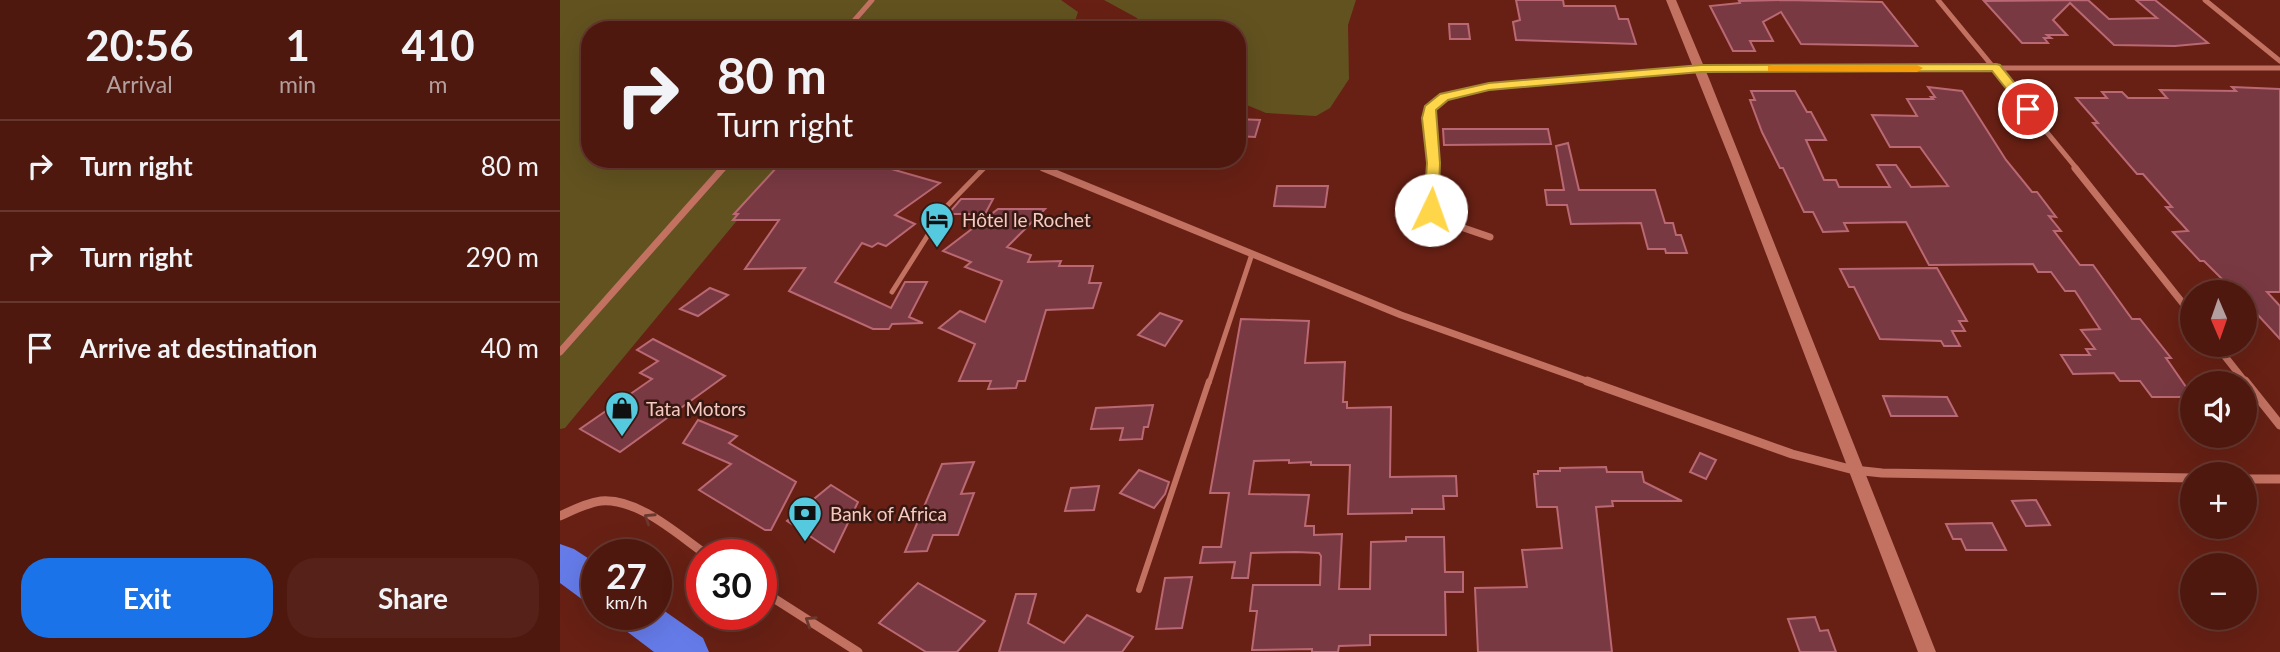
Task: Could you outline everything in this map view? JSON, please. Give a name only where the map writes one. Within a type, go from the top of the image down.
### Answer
[{"type":"highway","points":[[560,561],[581,576]]},
{"type":"highway","points":[[657,630],[688,652]]},
{"type":"street","points":[[854,21],[872,0]]},
{"type":"street","points":[[1671,0],[1701,68],[1854,470],[1927,652]]},
{"type":"street","points":[[1938,0],[1996,68],[2180,300]]},
{"type":"street","points":[[2204,0],[2280,61]]},
{"type":"street","points":[[1490,237],[1452,223],[1431,210],[1433,163],[1428,118],[1430,108],[1444,97],[1489,87],[1701,68],[2280,68]]},
{"type":"street","points":[[560,352],[723,168]]},
{"type":"street","points":[[1044,168],[1414,320],[1792,454],[1854,470],[2180,478]]},
{"type":"street","points":[[2226,357],[2280,425]]},
{"type":"street","points":[[2257,479],[2280,479]]},
{"type":"street","points":[[560,516],[585,504],[608,501],[628,504],[686,541]]},
{"type":"street","points":[[777,600],[858,652]]},
{"type":"lane","points":[[892,292],[945,208],[984,168]]},
{"type":"lane","points":[[1139,590],[1252,254]]},
{"type":"shaded area","points":[[560,0],[1061,0],[1078,12],[1075,21],[581,21],[581,168],[781,168],[565,428],[560,429]]},
{"type":"shaded area","points":[[1104,0],[1356,0],[1348,25],[1349,79],[1330,108],[1316,116],[1266,113],[1246,105],[1246,21],[1138,21]]},
{"type":"building","points":[[1516,0],[1563,0],[1564,6],[1615,6],[1619,19],[1628,19],[1636,44],[1516,40],[1513,22],[1520,20]]},
{"type":"building","points":[[2088,0],[2109,19],[2157,18],[2136,0],[2155,0],[2208,43],[2175,46],[2114,45],[2070,3],[2053,20],[2067,35],[2047,35],[2051,38],[2044,38],[2048,43],[2022,43],[1984,1]]},
{"type":"building","points":[[1739,1],[1882,2],[1917,46],[1801,44],[1781,12],[1763,22],[1773,41],[1750,41],[1755,51],[1733,51],[1710,6],[1740,3]]},
{"type":"building","points":[[1449,24],[1468,24],[1470,39],[1450,39]]},
{"type":"building","points":[[1928,87],[1962,91],[2006,160],[2032,192],[2037,192],[2056,217],[2049,216],[2061,231],[2054,231],[2080,265],[2093,265],[2132,319],[2140,319],[2171,358],[2166,358],[2180,378],[2180,397],[2152,397],[2140,381],[2120,381],[2114,373],[2073,374],[2061,355],[2090,355],[2086,349],[2095,349],[2081,330],[2100,329],[2075,291],[2065,291],[2051,272],[2038,272],[2033,264],[1929,265],[1906,222],[1844,223],[1848,231],[1823,232],[1813,212],[1804,212],[1762,132],[1750,100],[1755,100],[1751,91],[1795,91],[1807,112],[1811,112],[1826,140],[1806,140],[1824,180],[1836,180],[1839,187],[1890,187],[1877,165],[1896,165],[1911,187],[1948,186],[1920,147],[1890,147],[1872,115],[1917,116],[1907,99],[1935,97]]},
{"type":"building","points":[[2232,87],[2280,89],[2280,292],[2267,292],[2280,306],[2280,339],[2258,315],[2258,280],[2223,280],[2204,261],[2200,261],[2173,232],[2188,231],[2166,207],[2172,207],[2143,174],[2137,174],[2093,123],[2098,123],[2076,98],[2107,98],[2102,92],[2122,92],[2128,98],[2167,98],[2160,90],[2236,91]]},
{"type":"building","points":[[1246,119],[1260,120],[1255,137],[1246,136]]},
{"type":"building","points":[[1443,129],[1548,129],[1551,144],[1444,145]]},
{"type":"building","points":[[1568,143],[1579,190],[1655,190],[1665,223],[1673,223],[1676,235],[1681,235],[1687,253],[1666,253],[1665,249],[1648,249],[1641,223],[1571,224],[1567,205],[1547,205],[1545,190],[1564,190],[1556,146]]},
{"type":"building","points":[[776,168],[892,168],[940,183],[895,215],[915,224],[886,246],[878,243],[872,247],[862,243],[835,282],[891,308],[905,282],[927,282],[909,317],[923,323],[892,324],[889,329],[873,329],[789,291],[805,268],[745,269],[779,220],[733,220],[738,214],[734,214]]},
{"type":"building","points":[[1277,186],[1328,186],[1325,207],[1274,206]]},
{"type":"building","points":[[961,199],[993,199],[985,214],[948,214]]},
{"type":"building","points":[[998,209],[1045,209],[1007,247],[1031,255],[1028,262],[1061,261],[1059,266],[1093,266],[1089,283],[1101,283],[1093,308],[1046,310],[1025,381],[1018,381],[1016,388],[988,389],[991,381],[959,381],[975,344],[939,328],[960,311],[985,322],[1002,281],[965,267],[971,262],[943,251]]},
{"type":"building","points":[[1937,268],[1967,321],[1959,321],[1965,331],[1952,331],[1960,346],[1944,346],[1941,341],[1880,339],[1854,287],[1849,287],[1840,269]]},
{"type":"building","points":[[710,288],[728,295],[698,316],[680,309]]},
{"type":"building","points":[[1160,313],[1182,321],[1165,346],[1138,335]]},
{"type":"building","points":[[1241,319],[1309,321],[1305,363],[1345,362],[1343,402],[1347,402],[1347,408],[1391,407],[1390,477],[1456,476],[1457,496],[1443,496],[1444,509],[1412,509],[1412,513],[1348,514],[1350,465],[1311,465],[1311,462],[1289,463],[1289,460],[1254,461],[1249,494],[1309,495],[1305,526],[1314,526],[1314,535],[1342,534],[1339,589],[1370,589],[1371,542],[1406,541],[1406,537],[1444,537],[1445,572],[1463,572],[1463,592],[1445,592],[1446,635],[1370,635],[1370,645],[1339,646],[1338,652],[1312,652],[1312,649],[1252,650],[1257,611],[1250,611],[1253,585],[1320,585],[1321,556],[1319,553],[1296,552],[1251,553],[1248,578],[1232,578],[1235,562],[1200,563],[1203,547],[1221,547],[1229,493],[1210,493]]},
{"type":"building","points":[[653,339],[725,376],[620,452],[580,429],[652,379],[640,373],[658,361],[637,350]]},
{"type":"building","points":[[1883,396],[1947,397],[1957,416],[1891,416]]},
{"type":"building","points":[[1153,405],[1142,439],[1120,440],[1123,428],[1091,429],[1096,408]]},
{"type":"building","points":[[698,420],[737,436],[729,443],[796,482],[771,530],[765,530],[699,490],[731,464],[683,443]]},
{"type":"building","points":[[1700,453],[1716,460],[1706,479],[1690,472]]},
{"type":"building","points":[[974,462],[961,494],[974,493],[958,535],[933,535],[927,551],[905,552],[942,464]]},
{"type":"building","points":[[1606,467],[1607,472],[1642,472],[1644,482],[1682,501],[1612,501],[1613,506],[1596,507],[1612,652],[1478,652],[1475,588],[1527,587],[1522,550],[1562,548],[1557,507],[1537,507],[1534,474],[1538,474],[1538,471],[1560,471],[1560,468]]},
{"type":"building","points":[[1139,470],[1169,482],[1165,494],[1154,508],[1120,493]]},
{"type":"building","points":[[831,485],[858,502],[834,552],[787,521]]},
{"type":"building","points":[[1099,486],[1094,510],[1065,511],[1071,488]]},
{"type":"building","points":[[2036,500],[2050,525],[2026,526],[2012,501]]},
{"type":"building","points":[[1992,523],[2006,550],[1966,550],[1961,539],[1953,539],[1946,524]]},
{"type":"building","points":[[1192,577],[1182,628],[1156,629],[1165,578]]},
{"type":"building","points":[[918,583],[985,621],[957,652],[926,652],[879,623]]},
{"type":"building","points":[[1016,594],[1036,594],[1028,623],[1064,643],[1087,615],[1133,637],[1122,652],[999,652]]},
{"type":"building","points":[[1815,617],[1820,631],[1828,630],[1836,652],[1800,652],[1788,619]]},
{"type":"slow traffic","points":[[1772,68],[1917,68]]},
{"type":"place","name":"Hôtel le Rochet","points":[[937,249]]},
{"type":"place","name":"Tata Motors","points":[[622,438]]},
{"type":"place","name":"Bank of Africa","points":[[805,543]]},
{"type":"route","points":[[1431,210],[1433,163],[1428,118],[1430,108],[1444,97],[1489,87],[1701,68],[1996,68],[2028,109]]}]
